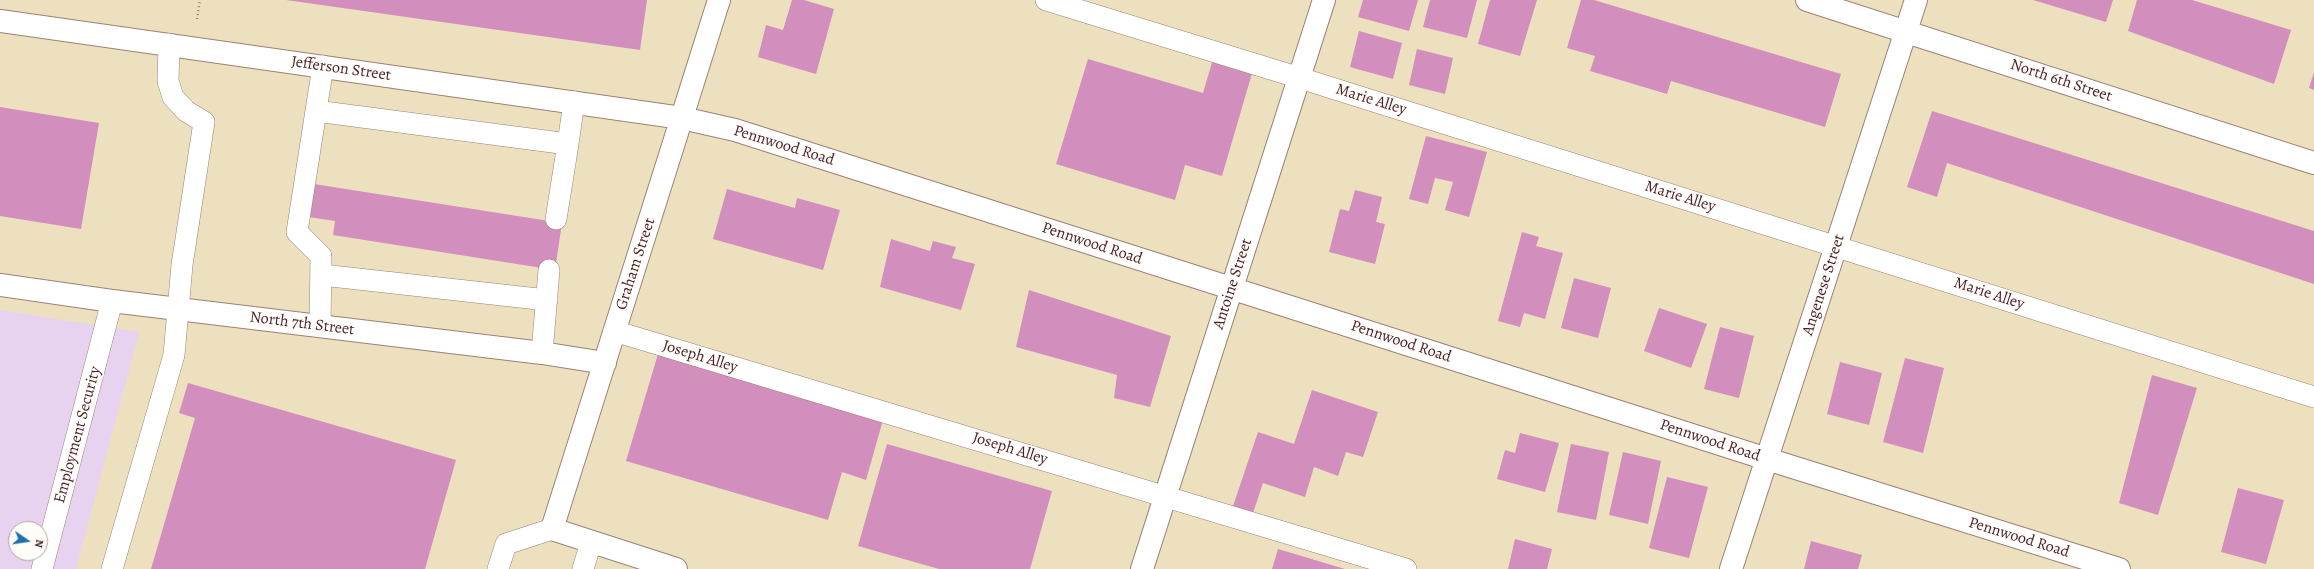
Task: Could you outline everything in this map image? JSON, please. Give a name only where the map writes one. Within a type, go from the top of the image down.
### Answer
[{"type":"street","name":"Graham Street","points":[[552,529],[719,0]]},
{"type":"street","name":"Antoine Street","points":[[1142,569],[1324,0]]},
{"type":"street","name":"North 6th Street","points":[[1807,0],[2314,163]]},
{"type":"street","name":"Angenese Street","points":[[1731,569],[1916,0]]},
{"type":"street","name":"Jefferson Street","points":[[0,21],[682,118]]},
{"type":"street","name":"Pennwood Road","points":[[682,118],[735,130],[789,146],[1767,459],[2119,569]]},
{"type":"street","name":"North 7th Street","points":[[0,285],[112,301],[605,362]]},
{"type":"street","points":[[552,529],[676,569]]},
{"type":"lane","name":"Marie Alley","points":[[1046,0],[1300,78],[2314,397]]},
{"type":"lane","points":[[112,569],[174,355],[182,266],[204,122],[186,111],[173,97],[168,80],[169,44]]},
{"type":"lane","points":[[320,326],[322,275],[321,256],[297,232],[323,66]]},
{"type":"lane","points":[[556,219],[574,102]]},
{"type":"lane","points":[[316,111],[568,144]]},
{"type":"lane","points":[[542,353],[549,270]]},
{"type":"lane","points":[[322,275],[546,300]]},
{"type":"lane","name":"Employment Security","points":[[42,569],[112,301]]},
{"type":"lane","name":"Joseph Alley","points":[[614,331],[1166,495],[1406,569]]},
{"type":"lane","points":[[498,569],[506,544],[552,529]]},
{"type":"lane","points":[[583,569],[591,542]]},
{"type":"path","points":[[196,22],[200,0]]},
{"type":"shaded area","points":[[0,310],[139,332],[76,569],[0,569]]},
{"type":"building","points":[[286,0],[647,0],[640,50]]},
{"type":"building","points":[[792,0],[804,0],[834,9],[816,74],[758,57],[766,25],[783,30]]},
{"type":"building","points":[[1363,0],[1418,0],[1409,31],[1358,17]]},
{"type":"building","points":[[1430,0],[1477,0],[1467,38],[1423,27]]},
{"type":"building","points":[[1490,0],[1537,0],[1520,56],[1478,44]]},
{"type":"building","points":[[1581,0],[1594,0],[1841,74],[1825,127],[1671,81],[1667,94],[1590,71],[1595,56],[1567,48]]},
{"type":"building","points":[[2033,0],[2113,0],[2106,22]]},
{"type":"building","points":[[2137,0],[2192,0],[2291,30],[2274,84],[2128,31]]},
{"type":"building","points":[[1359,31],[1402,43],[1393,79],[1350,67]]},
{"type":"building","points":[[1417,49],[1453,58],[1445,94],[1409,85]]},
{"type":"building","points":[[1088,59],[1203,93],[1213,59],[1253,70],[1222,176],[1185,165],[1175,200],[1056,164]]},
{"type":"building","points":[[2314,72],[2314,90],[2309,88]]},
{"type":"building","points":[[0,107],[99,123],[81,229],[0,216]]},
{"type":"building","points":[[1932,111],[2314,231],[2314,284],[1947,163],[1937,197],[1907,187]]},
{"type":"building","points":[[1426,136],[1487,152],[1469,217],[1445,210],[1453,182],[1435,178],[1428,204],[1409,199]]},
{"type":"building","points":[[314,184],[562,223],[555,270],[333,235],[335,221],[309,217]]},
{"type":"building","points":[[727,189],[795,208],[797,198],[840,210],[823,270],[713,239]]},
{"type":"building","points":[[1355,190],[1382,197],[1376,222],[1385,224],[1375,264],[1329,252],[1340,209],[1349,211]]},
{"type":"building","points":[[1522,232],[1539,237],[1536,246],[1563,253],[1545,319],[1524,313],[1520,327],[1498,321]]},
{"type":"building","points":[[891,239],[930,251],[933,241],[956,247],[952,258],[975,264],[961,310],[880,287]]},
{"type":"building","points":[[1574,278],[1611,288],[1598,338],[1561,328]]},
{"type":"building","points":[[1029,290],[1171,336],[1150,407],[1114,398],[1117,375],[1016,347]]},
{"type":"building","points":[[1659,308],[1707,324],[1691,368],[1644,351]]},
{"type":"building","points":[[1720,327],[1754,336],[1739,398],[1704,389]]},
{"type":"building","points":[[658,354],[883,420],[866,480],[842,472],[828,520],[626,461]]},
{"type":"building","points":[[1905,358],[1944,368],[1923,453],[1883,442]]},
{"type":"building","points":[[1840,362],[1882,373],[1869,425],[1827,414]]},
{"type":"building","points":[[2152,375],[2197,388],[2158,515],[2119,503]]},
{"type":"building","points":[[188,383],[456,460],[425,569],[151,569],[195,418],[179,413]]},
{"type":"building","points":[[1312,390],[1378,412],[1363,457],[1346,452],[1338,476],[1314,467],[1305,497],[1263,483],[1253,513],[1233,506],[1258,432],[1294,444]]},
{"type":"building","points":[[1520,433],[1559,443],[1545,492],[1497,479],[1505,450],[1515,453]]},
{"type":"building","points":[[887,444],[1052,491],[1030,569],[939,569],[858,546]]},
{"type":"building","points":[[1571,444],[1609,452],[1596,520],[1557,512]]},
{"type":"building","points":[[1623,452],[1661,461],[1648,524],[1609,515]]},
{"type":"building","points":[[1667,477],[1708,487],[1689,558],[1649,548]]},
{"type":"building","points":[[2238,488],[2284,500],[2266,564],[2221,552]]},
{"type":"building","points":[[1515,539],[1552,549],[1547,569],[1508,569]]},
{"type":"building","points":[[1811,541],[1862,555],[1858,569],[1804,569]]},
{"type":"building","points":[[1278,549],[1345,569],[1272,569]]}]
